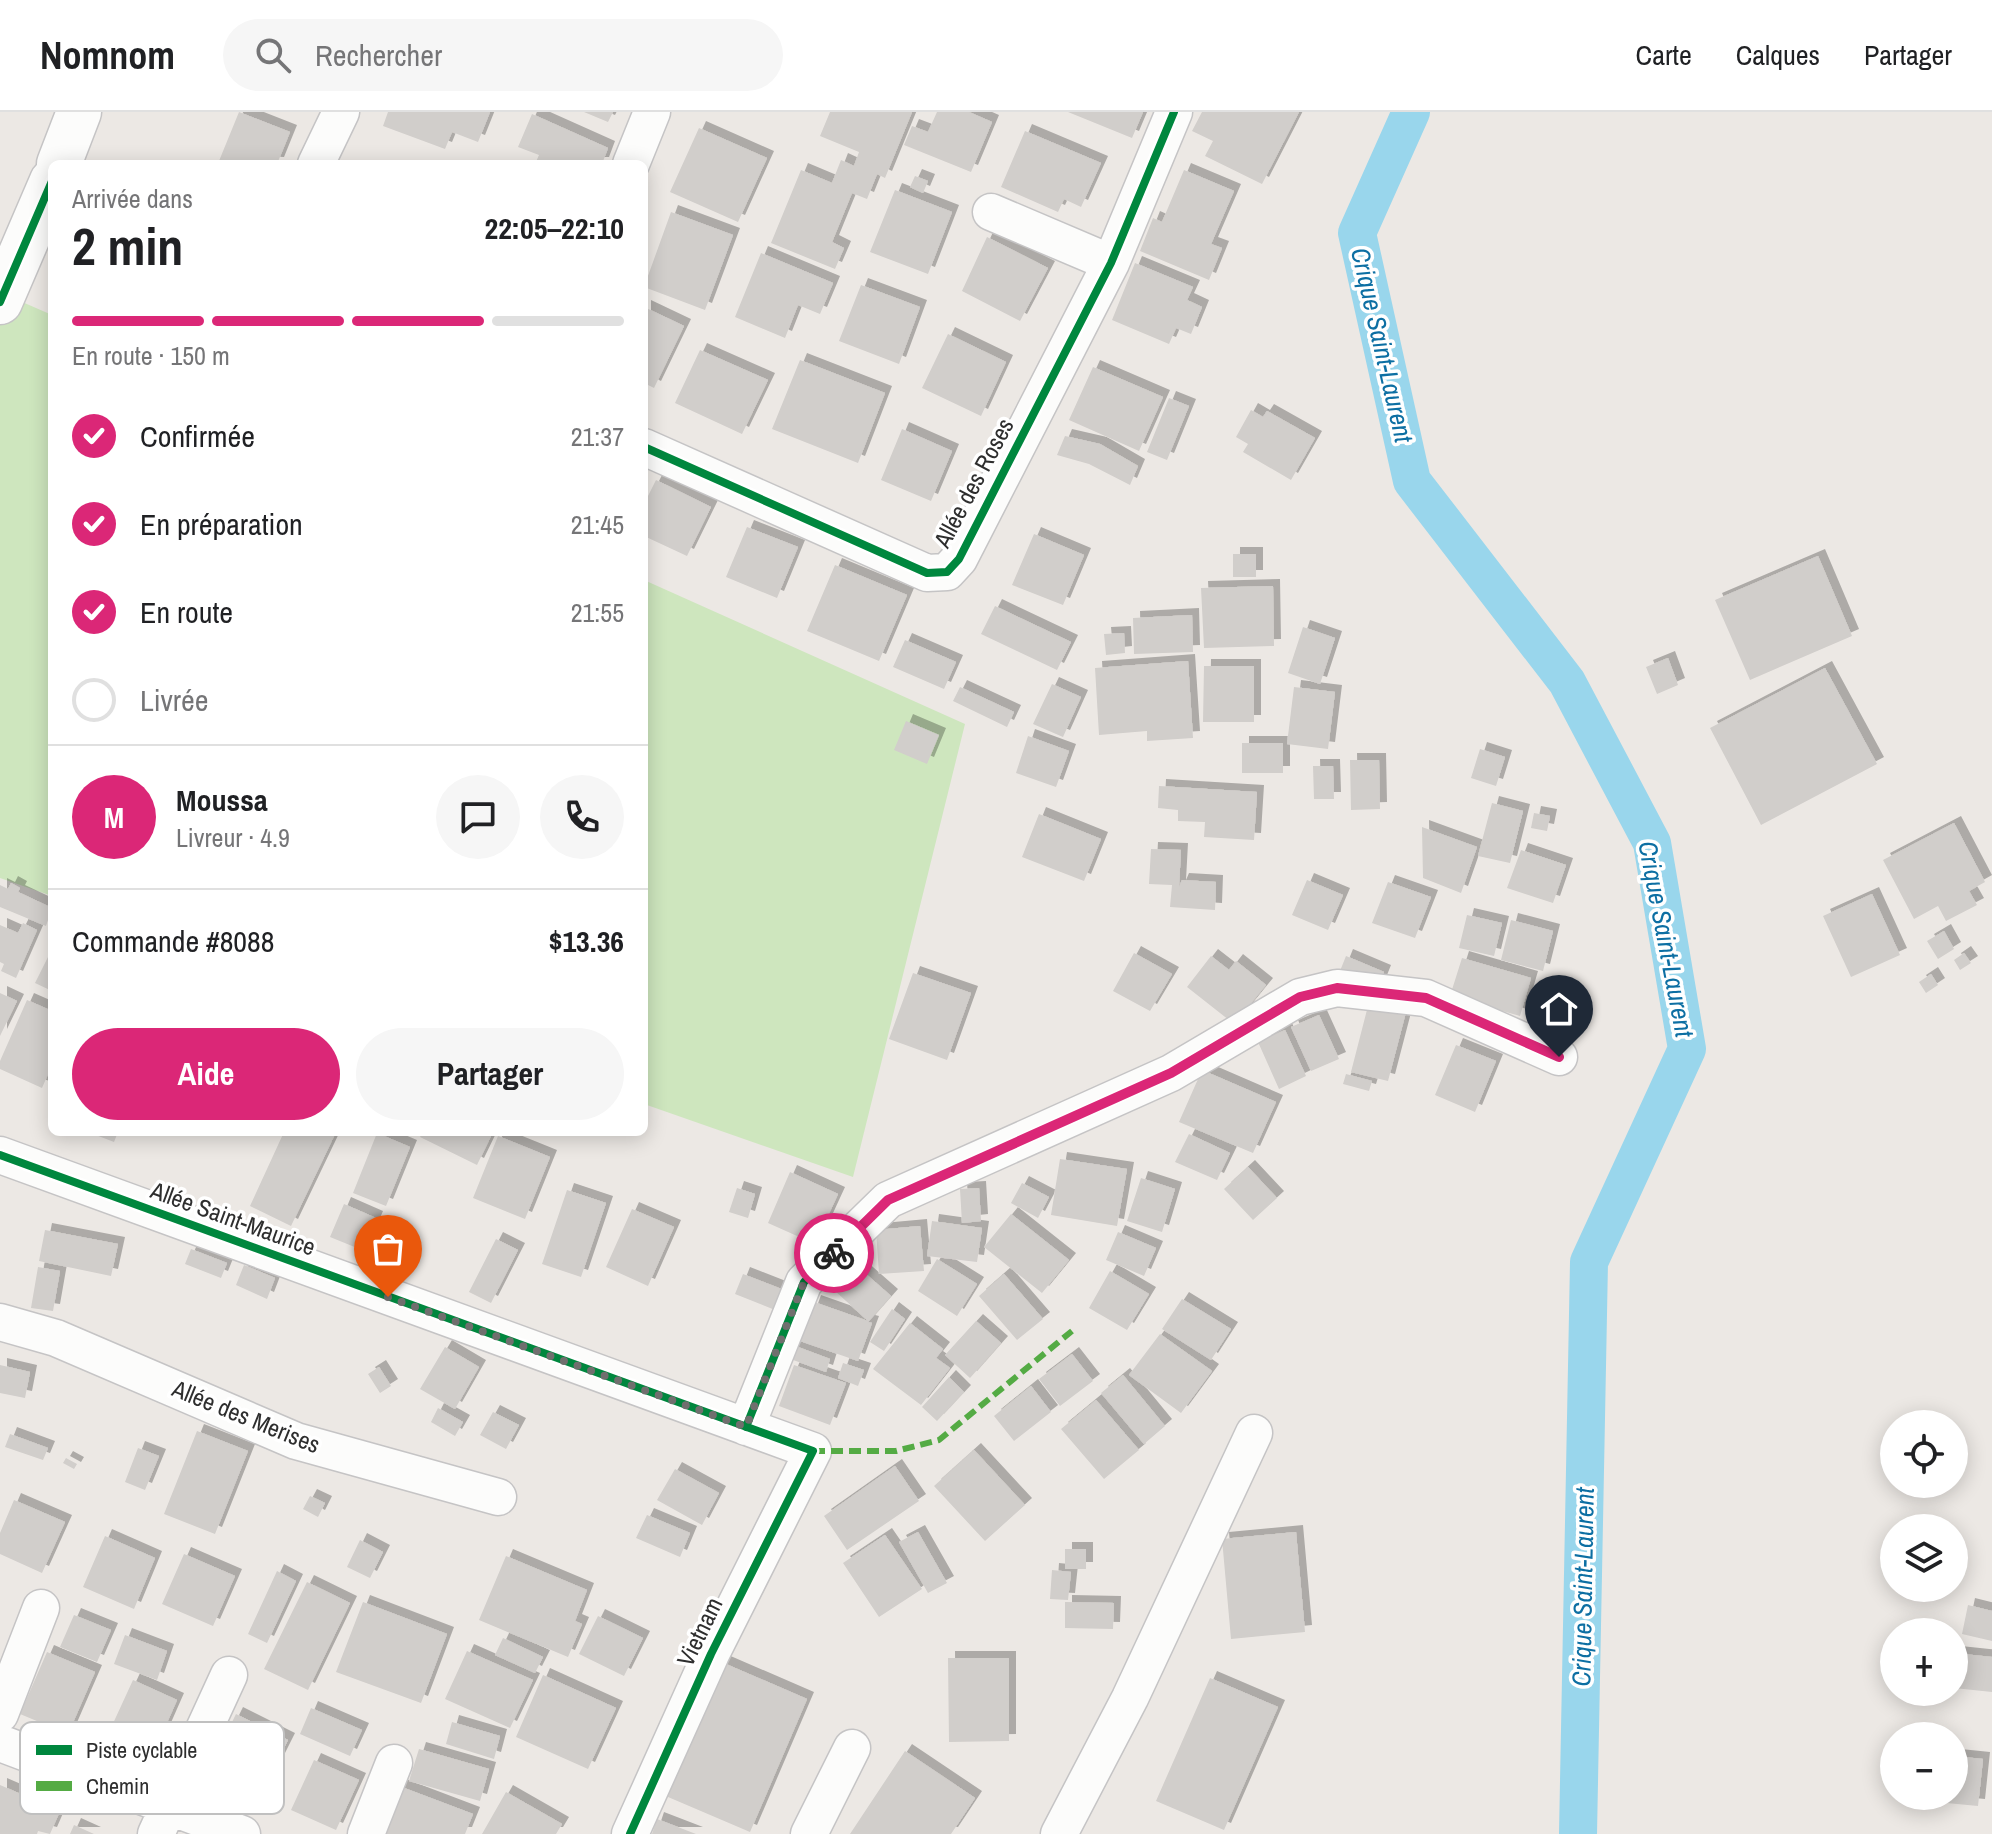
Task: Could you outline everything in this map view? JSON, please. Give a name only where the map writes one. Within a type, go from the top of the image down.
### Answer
[{"type":"street","points":[[61,160],[79,112]]},
{"type":"street","points":[[318,160],[341,112]]},
{"type":"street","points":[[633,160],[652,112]]},
{"type":"street","name":"Allée des Roses","points":[[648,449],[927,573],[947,572],[959,559],[1111,263],[1174,112]]},
{"type":"street","points":[[0,302],[48,190]]},
{"type":"street","points":[[991,212],[1111,263]]},
{"type":"street","points":[[746,1427],[804,1282],[888,1200],[1171,1073],[1300,997],[1337,988],[1426,998],[1559,1057]]},
{"type":"street","name":"Allée Saint-Maurice","points":[[0,1155],[813,1451]]},
{"type":"street","name":"Allée des Merises","points":[[0,1322],[56,1338],[296,1441],[498,1497]]},
{"type":"street","points":[[1059,1834],[1130,1698],[1254,1433]]},
{"type":"street","name":"Vietnam","points":[[630,1834],[711,1654],[813,1451]]},
{"type":"street","points":[[0,1714],[41,1608]]},
{"type":"street","points":[[207,1722],[229,1675]]},
{"type":"street","points":[[0,1743],[20,1753]]},
{"type":"street","points":[[809,1834],[852,1748]]},
{"type":"street","points":[[366,1834],[394,1763]]},
{"type":"street","points":[[161,1820],[242,1834]]},
{"type":"green space","points":[[4,294],[48,313],[48,895],[0,878],[0,302]]},
{"type":"green space","points":[[648,582],[965,724],[853,1177],[648,1105]]},
{"type":"building","points":[[239,112],[290,132],[279,160],[219,160]]},
{"type":"building","points":[[388,112],[490,112],[478,142],[452,132],[445,149],[383,126]]},
{"type":"building","points":[[584,112],[613,112],[608,122]]},
{"type":"building","points":[[830,112],[912,112],[885,178],[877,174],[867,199],[852,193],[832,242],[844,248],[835,269],[771,243],[801,170],[832,183],[841,160],[854,166],[859,152],[820,136]]},
{"type":"building","points":[[937,112],[969,112],[992,122],[971,172],[904,145],[912,126],[928,132]]},
{"type":"building","points":[[1068,112],[1143,112],[1132,138]]},
{"type":"building","points":[[1202,112],[1299,112],[1262,184],[1205,156],[1213,141],[1192,131]]},
{"type":"building","points":[[532,114],[608,148],[604,160],[537,160],[539,155],[518,147]]},
{"type":"building","points":[[699,128],[767,158],[738,222],[670,192]]},
{"type":"building","points":[[1025,131],[1101,163],[1081,207],[1064,199],[1058,212],[1001,187]]},
{"type":"building","points":[[1184,170],[1234,191],[1211,244],[1222,248],[1209,280],[1140,251],[1153,218],[1162,222]]},
{"type":"building","points":[[915,176],[928,181],[923,193],[910,187]]},
{"type":"building","points":[[895,190],[952,212],[928,274],[870,252]]},
{"type":"building","points":[[671,212],[733,235],[705,310],[648,289],[648,276]]},
{"type":"building","points":[[987,237],[1048,268],[1020,321],[962,291]]},
{"type":"building","points":[[761,253],[833,283],[820,314],[798,305],[785,338],[735,317]]},
{"type":"building","points":[[1135,263],[1193,287],[1187,300],[1202,307],[1191,334],[1176,328],[1169,344],[1112,320]]},
{"type":"building","points":[[861,285],[920,307],[899,364],[839,341]]},
{"type":"building","points":[[648,309],[684,326],[654,388],[648,385]]},
{"type":"building","points":[[948,334],[1006,362],[981,416],[922,388]]},
{"type":"building","points":[[700,350],[768,380],[742,434],[675,403]]},
{"type":"building","points":[[800,360],[885,393],[858,463],[772,429]]},
{"type":"building","points":[[1093,367],[1163,397],[1139,451],[1069,420]]},
{"type":"building","points":[[1169,398],[1189,406],[1167,460],[1147,452]]},
{"type":"building","points":[[1251,410],[1263,417],[1267,411],[1315,438],[1291,480],[1243,452],[1248,444],[1236,437]]},
{"type":"building","points":[[902,429],[952,451],[931,501],[881,480]]},
{"type":"building","points":[[1065,436],[1100,444],[1138,466],[1130,485],[1089,464],[1057,455]]},
{"type":"building","points":[[656,480],[711,507],[687,556],[648,538],[648,496]]},
{"type":"building","points":[[747,527],[798,547],[777,598],[726,577]]},
{"type":"building","points":[[1034,534],[1084,555],[1063,605],[1012,585]]},
{"type":"building","points":[[1233,554],[1256,554],[1256,577],[1233,577]]},
{"type":"building","points":[[1818,556],[1852,636],[1750,680],[1715,600]]},
{"type":"building","points":[[835,565],[907,595],[879,661],[807,631]]},
{"type":"building","points":[[1273,586],[1274,646],[1204,648],[1201,588]]},
{"type":"building","points":[[995,606],[1071,642],[1057,670],[981,634]]},
{"type":"building","points":[[1192,615],[1193,652],[1134,654],[1133,618]]},
{"type":"building","points":[[1303,627],[1335,638],[1320,684],[1288,673]]},
{"type":"building","points":[[1124,633],[1125,653],[1106,655],[1104,634]]},
{"type":"building","points":[[905,640],[956,662],[944,689],[893,667]]},
{"type":"building","points":[[1668,658],[1678,685],[1657,694],[1646,667]]},
{"type":"building","points":[[1188,661],[1193,738],[1147,741],[1147,731],[1099,735],[1095,668]]},
{"type":"building","points":[[1204,666],[1254,666],[1254,722],[1203,722]]},
{"type":"building","points":[[1825,668],[1877,764],[1761,825],[1710,728]]},
{"type":"building","points":[[1052,684],[1081,697],[1063,737],[1033,724]]},
{"type":"building","points":[[960,687],[1014,712],[1007,727],[953,701]]},
{"type":"building","points":[[1294,687],[1335,692],[1328,749],[1287,744]]},
{"type":"building","points":[[906,721],[939,735],[927,764],[894,750]]},
{"type":"building","points":[[1028,736],[1069,751],[1056,787],[1016,773]]},
{"type":"building","points":[[1242,743],[1283,743],[1283,773],[1242,773]]},
{"type":"building","points":[[1480,749],[1505,757],[1496,786],[1471,778]]},
{"type":"building","points":[[1350,760],[1379,760],[1380,809],[1351,810]]},
{"type":"building","points":[[1313,766],[1333,766],[1334,799],[1314,799]]},
{"type":"building","points":[[1159,786],[1257,792],[1254,840],[1204,837],[1205,822],[1178,821],[1178,810],[1158,808]]},
{"type":"building","points":[[1492,803],[1523,811],[1510,863],[1478,856]]},
{"type":"building","points":[[1534,813],[1550,816],[1547,831],[1531,828]]},
{"type":"building","points":[[1039,814],[1101,839],[1084,881],[1022,857]]},
{"type":"building","points":[[1954,823],[1985,882],[1969,891],[1977,905],[1946,921],[1938,906],[1914,919],[1883,860]]},
{"type":"building","points":[[1422,827],[1477,847],[1461,893],[1423,878]]},
{"type":"building","points":[[1151,849],[1181,850],[1179,887],[1182,880],[1216,882],[1215,910],[1170,907],[1172,885],[1149,884]]},
{"type":"building","points":[[1521,850],[1566,865],[1553,903],[1507,888]]},
{"type":"building","points":[[1307,880],[1343,895],[1328,930],[1292,915]]},
{"type":"building","points":[[1388,882],[1431,897],[1415,938],[1372,923]]},
{"type":"building","points":[[11,883],[20,888],[18,892],[48,906],[46,926],[0,907],[0,885],[8,889]]},
{"type":"building","points":[[1872,894],[1900,955],[1851,977],[1823,916]]},
{"type":"building","points":[[1467,915],[1502,923],[1494,956],[1459,948]]},
{"type":"building","points":[[1511,920],[1553,931],[1543,971],[1501,960]]},
{"type":"building","points":[[23,923],[37,930],[16,978],[1,971],[4,964],[0,962],[0,925],[18,933]]},
{"type":"building","points":[[1944,931],[1954,949],[1938,959],[1927,941]]},
{"type":"building","points":[[1134,953],[1172,974],[1150,1011],[1113,991]]},
{"type":"building","points":[[1964,953],[1971,963],[1960,970],[1954,960]]},
{"type":"building","points":[[1211,956],[1229,970],[1236,961],[1266,985],[1234,1024],[1187,987]]},
{"type":"building","points":[[1346,956],[1384,972],[1378,987],[1340,971]]},
{"type":"building","points":[[48,957],[48,989],[35,983]]},
{"type":"building","points":[[1462,958],[1531,978],[1520,1016],[1450,996]]},
{"type":"building","points":[[913,973],[971,993],[947,1060],[889,1039]]},
{"type":"building","points":[[1931,974],[1938,985],[1926,993],[1919,982]]},
{"type":"building","points":[[0,993],[17,1001],[0,1036]]},
{"type":"building","points":[[27,1000],[48,1009],[48,1074],[42,1088],[0,1069],[0,1061]]},
{"type":"building","points":[[1369,1002],[1406,1012],[1388,1081],[1351,1072]]},
{"type":"building","points":[[1319,1015],[1339,1059],[1311,1071],[1291,1027]]},
{"type":"building","points":[[1285,1030],[1306,1076],[1279,1089],[1258,1042]]},
{"type":"building","points":[[1456,1045],[1496,1061],[1475,1112],[1435,1095]]},
{"type":"building","points":[[1202,1070],[1276,1102],[1253,1153],[1179,1122]]},
{"type":"building","points":[[1346,1074],[1372,1081],[1369,1091],[1343,1084]]},
{"type":"building","points":[[1189,1134],[1230,1153],[1217,1180],[1175,1162]]},
{"type":"building","points":[[98,1136],[116,1136],[114,1142]]},
{"type":"building","points":[[282,1136],[334,1136],[291,1226],[250,1206]]},
{"type":"building","points":[[376,1136],[384,1136],[410,1147],[386,1206],[353,1193]]},
{"type":"building","points":[[421,1136],[491,1136],[477,1165]]},
{"type":"building","points":[[498,1136],[550,1157],[525,1219],[473,1198]]},
{"type":"building","points":[[1060,1159],[1127,1169],[1117,1226],[1051,1215]]},
{"type":"building","points":[[1248,1167],[1277,1198],[1253,1220],[1224,1189]]},
{"type":"building","points":[[790,1172],[838,1194],[815,1244],[768,1223]]},
{"type":"building","points":[[1141,1178],[1175,1189],[1162,1232],[1127,1221]]},
{"type":"building","points":[[1022,1183],[1049,1197],[1038,1218],[1011,1203]]},
{"type":"building","points":[[737,1188],[755,1194],[748,1218],[729,1212]]},
{"type":"building","points":[[979,1188],[981,1221],[962,1223],[960,1189]]},
{"type":"building","points":[[567,1190],[606,1203],[581,1277],[542,1264]]},
{"type":"building","points":[[344,1204],[376,1218],[362,1250],[330,1237]]},
{"type":"building","points":[[632,1209],[674,1227],[648,1286],[606,1267]]},
{"type":"building","points":[[1011,1214],[1069,1260],[1042,1293],[984,1247]]},
{"type":"building","points":[[932,1221],[982,1228],[977,1262],[927,1256]]},
{"type":"building","points":[[920,1226],[924,1271],[879,1274],[876,1230]]},
{"type":"building","points":[[45,1230],[118,1244],[111,1276],[39,1261]]},
{"type":"building","points":[[1118,1232],[1156,1248],[1144,1276],[1106,1260]]},
{"type":"building","points":[[496,1239],[518,1250],[491,1303],[469,1292]]},
{"type":"building","points":[[191,1249],[227,1263],[221,1278],[185,1264]]},
{"type":"building","points":[[937,1259],[977,1284],[957,1316],[918,1291]]},
{"type":"building","points":[[244,1265],[275,1278],[267,1299],[236,1285]]},
{"type":"building","points":[[38,1267],[60,1271],[53,1311],[31,1308]]},
{"type":"building","points":[[858,1267],[891,1296],[868,1322],[872,1323],[858,1361],[800,1341],[814,1302],[868,1321],[835,1291]]},
{"type":"building","points":[[1110,1271],[1149,1294],[1127,1330],[1089,1308]]},
{"type":"building","points":[[743,1274],[784,1290],[775,1310],[735,1294]]},
{"type":"building","points":[[1004,1274],[1043,1319],[1017,1340],[979,1296]]},
{"type":"building","points":[[1182,1299],[1231,1329],[1211,1360],[1162,1329]]},
{"type":"building","points":[[892,1309],[905,1319],[884,1351],[870,1342]]},
{"type":"building","points":[[976,1321],[1001,1343],[970,1378],[945,1355]]},
{"type":"building","points":[[910,1323],[943,1349],[936,1358],[950,1368],[921,1405],[873,1369]]},
{"type":"building","points":[[1160,1334],[1212,1371],[1181,1413],[1129,1375]]},
{"type":"building","points":[[790,1344],[830,1359],[826,1372],[785,1357]]},
{"type":"building","points":[[445,1347],[479,1367],[455,1409],[420,1389]]},
{"type":"building","points":[[1072,1354],[1093,1381],[1060,1406],[1039,1379]]},
{"type":"building","points":[[843,1363],[864,1370],[858,1386],[838,1378]]},
{"type":"building","points":[[0,1365],[30,1372],[25,1398],[0,1393]]},
{"type":"building","points":[[794,1365],[846,1383],[830,1425],[779,1406]]},
{"type":"building","points":[[379,1367],[391,1386],[380,1393],[368,1374]]},
{"type":"building","points":[[1123,1375],[1165,1426],[1144,1444],[1101,1393]]},
{"type":"building","points":[[949,1377],[964,1392],[937,1421],[922,1407]]},
{"type":"building","points":[[1031,1386],[1051,1412],[1014,1441],[994,1416]]},
{"type":"building","points":[[1096,1400],[1139,1450],[1104,1479],[1061,1429]]},
{"type":"building","points":[[438,1408],[463,1422],[455,1436],[431,1422]]},
{"type":"building","points":[[493,1412],[519,1425],[506,1449],[480,1435]]},
{"type":"building","points":[[197,1431],[248,1451],[215,1534],[164,1514]]},
{"type":"building","points":[[10,1434],[48,1448],[43,1460],[5,1447]]},
{"type":"building","points":[[138,1448],[159,1456],[145,1490],[125,1482]]},
{"type":"building","points":[[974,1450],[1025,1505],[985,1541],[934,1486]]},
{"type":"building","points":[[66,1458],[77,1464],[74,1469],[63,1463]]},
{"type":"building","points":[[895,1466],[919,1501],[847,1550],[824,1516]]},
{"type":"building","points":[[675,1469],[719,1493],[702,1525],[657,1500]]},
{"type":"building","points":[[310,1496],[325,1503],[318,1517],[303,1509]]},
{"type":"building","points":[[14,1500],[65,1522],[42,1573],[0,1554],[0,1533]]},
{"type":"building","points":[[647,1515],[690,1533],[680,1557],[636,1538]]},
{"type":"building","points":[[918,1532],[947,1583],[928,1593],[899,1542]]},
{"type":"building","points":[[1296,1532],[1305,1632],[1231,1639],[1222,1539]]},
{"type":"building","points":[[885,1535],[922,1589],[879,1617],[843,1563]]},
{"type":"building","points":[[105,1536],[155,1558],[134,1609],[83,1587]]},
{"type":"building","points":[[360,1540],[383,1552],[370,1578],[347,1567]]},
{"type":"building","points":[[1065,1549],[1086,1549],[1086,1569],[1065,1569]]},
{"type":"building","points":[[184,1554],[235,1576],[213,1626],[162,1604]]},
{"type":"building","points":[[506,1556],[587,1590],[575,1621],[582,1624],[568,1657],[479,1620]]},
{"type":"building","points":[[1052,1570],[1071,1572],[1068,1600],[1050,1599]]},
{"type":"building","points":[[277,1571],[296,1581],[267,1643],[248,1634]]},
{"type":"building","points":[[307,1582],[350,1603],[308,1690],[264,1669]]},
{"type":"building","points":[[363,1602],[447,1634],[421,1703],[336,1672]]},
{"type":"building","points":[[1065,1602],[1114,1603],[1113,1629],[1065,1628]]},
{"type":"building","points":[[1968,1605],[1992,1611],[1992,1641],[1968,1635],[1968,1618],[1965,1618]]},
{"type":"building","points":[[74,1615],[111,1630],[97,1662],[60,1647]]},
{"type":"building","points":[[598,1616],[643,1638],[624,1676],[579,1654]]},
{"type":"building","points":[[125,1635],[167,1651],[157,1680],[114,1664]]},
{"type":"building","points":[[503,1638],[543,1657],[535,1673],[495,1655]]},
{"type":"building","points":[[467,1651],[533,1680],[510,1728],[445,1699]]},
{"type":"building","points":[[47,1652],[95,1672],[73,1722],[39,1722],[20,1714]]},
{"type":"building","points":[[1968,1654],[1992,1657],[1992,1692],[1968,1689]]},
{"type":"building","points":[[948,1658],[1009,1658],[1009,1741],[949,1742]]},
{"type":"building","points":[[719,1661],[807,1699],[750,1832],[661,1794]]},
{"type":"building","points":[[543,1675],[616,1708],[588,1769],[516,1737]]},
{"type":"building","points":[[1210,1678],[1278,1707],[1224,1830],[1156,1801]]},
{"type":"building","points":[[133,1680],[177,1700],[167,1722],[114,1722]]},
{"type":"building","points":[[311,1708],[362,1730],[350,1756],[300,1734]]},
{"type":"building","points":[[236,1714],[252,1722],[232,1722]]},
{"type":"building","points":[[452,1722],[500,1736],[494,1759],[446,1744]]},
{"type":"building","points":[[419,1749],[489,1769],[480,1801],[409,1781]]},
{"type":"building","points":[[905,1751],[975,1798],[951,1834],[850,1834]]},
{"type":"building","points":[[1968,1757],[1983,1759],[1978,1806],[1968,1805]]},
{"type":"building","points":[[314,1760],[359,1780],[336,1830],[291,1810]]},
{"type":"building","points":[[0,1785],[20,1794],[20,1814],[59,1814],[50,1834],[38,1831],[37,1834],[0,1834]]},
{"type":"building","points":[[399,1786],[473,1814],[465,1834],[381,1834]]},
{"type":"building","points":[[506,1792],[562,1824],[556,1834],[482,1834]]},
{"type":"building","points":[[657,1819],[696,1834],[652,1834]]},
{"type":"building","points":[[74,1825],[94,1834],[70,1834]]},
{"type":"waterway","name":"Crique Saint-Laurent","points":[[1411,112],[1357,233],[1412,481],[1567,682],[1652,843],[1687,1049],[1589,1262],[1578,1834]]},
{"type":"marked path","points":[[813,1451],[896,1451],[939,1440],[1072,1331]]},
{"type":"cycle path","points":[[648,449],[927,573],[947,572],[959,559],[1111,263],[1174,112]]},
{"type":"cycle path","points":[[0,302],[48,190]]},
{"type":"cycle path","points":[[746,1427],[804,1282],[888,1200],[1171,1073],[1300,997],[1337,988],[1426,998],[1559,1057]]},
{"type":"cycle path","points":[[0,1155],[813,1451],[711,1654],[630,1834]]},
{"type":"way so far","points":[[388,1297],[746,1427],[804,1282],[834,1253]]},
{"type":"route","points":[[834,1253],[888,1200],[1171,1073],[1300,997],[1337,988],[1426,998],[1559,1057]]}]
